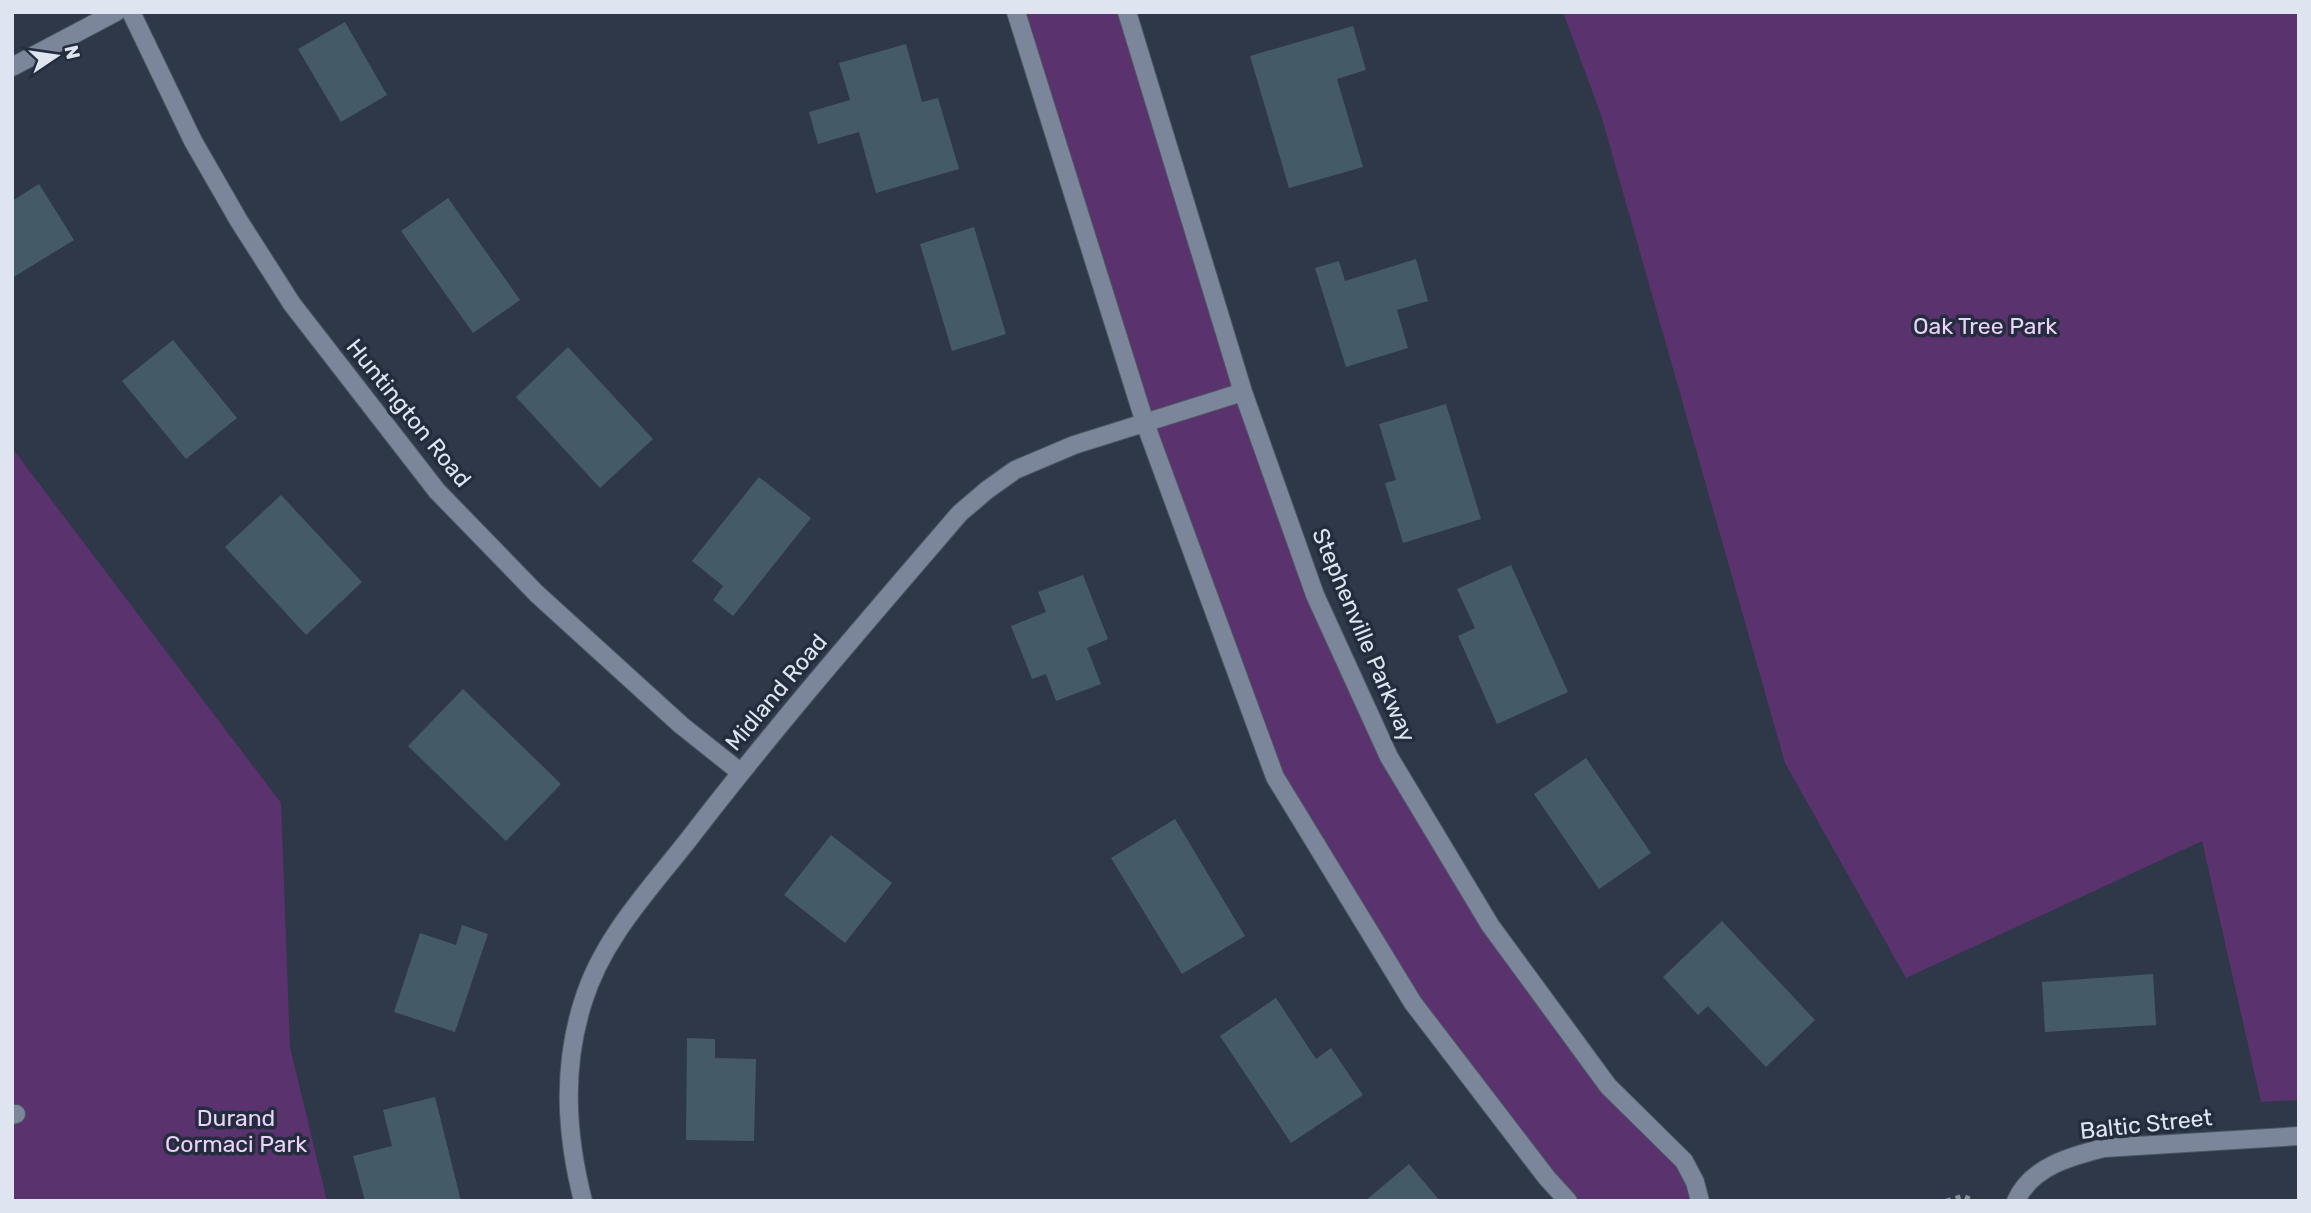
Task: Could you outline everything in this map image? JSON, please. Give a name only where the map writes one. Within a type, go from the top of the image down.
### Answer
[{"type":"street","points":[[12,67],[116,12]]},
{"type":"street","name":"Huntington Road","points":[[131,12],[193,141],[239,221],[292,304],[429,481],[537,594],[681,724],[740,772]]},
{"type":"street","points":[[1016,12],[1145,423],[1275,777],[1413,1003],[1547,1178],[1568,1201]]},
{"type":"street","name":"Stephenville Parkway","points":[[1127,12],[1243,392],[1315,595],[1389,757],[1490,925],[1608,1086],[1684,1161],[1695,1182],[1700,1201]]},
{"type":"street","name":"Midland Road","points":[[583,1201],[574,1166],[569,1121],[569,1076],[573,1037],[584,999],[615,934],[740,772],[960,513],[987,489],[1015,470],[1074,445],[1243,392]]},
{"type":"street","name":"Baltic Street","points":[[2016,1201],[2032,1178],[2076,1154],[2104,1149],[2299,1136]]},
{"type":"path","points":[[1946,1201],[1963,1196],[1975,1201]]},
{"type":"green space","points":[[1016,12],[1127,12],[1243,392],[1389,757],[1490,925],[1608,1086],[1684,1161],[1700,1201],[1568,1201],[1413,1003],[1275,777],[1145,423]]},
{"type":"green space","name":"Oak Tree Park","points":[[1563,12],[2299,12],[2299,1100],[2261,1102],[2202,841],[1906,978],[1785,763],[1601,115]]},
{"type":"green space","name":"Durand Cormaci Park","points":[[12,448],[281,803],[290,1047],[327,1201],[12,1201]]},
{"type":"building","points":[[345,22],[387,95],[341,122],[298,49]]},
{"type":"building","points":[[1353,26],[1366,70],[1337,79],[1363,167],[1289,188],[1250,56]]},
{"type":"building","points":[[906,44],[922,102],[938,98],[959,169],[876,193],[859,132],[818,144],[809,112],[850,100],[839,63]]},
{"type":"building","points":[[39,184],[74,240],[12,278],[12,201]]},
{"type":"building","points":[[448,198],[520,300],[473,333],[401,231]]},
{"type":"building","points":[[974,227],[1006,334],[952,351],[920,244]]},
{"type":"building","points":[[1416,259],[1428,301],[1397,310],[1408,348],[1346,367],[1315,268],[1339,261],[1345,281]]},
{"type":"building","points":[[173,340],[237,418],[186,459],[122,381]]},
{"type":"building","points":[[568,347],[653,439],[600,488],[516,397]]},
{"type":"building","points":[[1446,404],[1481,519],[1403,543],[1385,483],[1396,480],[1379,424]]},
{"type":"building","points":[[759,477],[811,518],[733,616],[713,600],[723,586],[692,561]]},
{"type":"building","points":[[281,495],[362,582],[306,635],[225,547]]},
{"type":"building","points":[[1511,565],[1568,692],[1497,724],[1458,636],[1475,628],[1457,589]]},
{"type":"building","points":[[1083,575],[1108,639],[1087,648],[1101,684],[1056,701],[1046,674],[1032,679],[1011,626],[1046,612],[1038,592]]},
{"type":"building","points":[[463,689],[561,784],[506,841],[408,746]]},
{"type":"building","points":[[1586,758],[1651,853],[1599,889],[1534,794]]},
{"type":"building","points":[[1175,819],[1245,936],[1182,974],[1111,858]]},
{"type":"building","points":[[831,835],[892,883],[845,943],[784,895]]},
{"type":"building","points":[[1722,921],[1815,1020],[1766,1067],[1708,1006],[1698,1015],[1663,977]]},
{"type":"building","points":[[462,925],[488,934],[455,1032],[394,1012],[420,933],[456,945]]},
{"type":"building","points":[[2153,974],[2156,1025],[2045,1032],[2042,982]]},
{"type":"building","points":[[1276,998],[1316,1059],[1331,1048],[1363,1095],[1291,1143],[1220,1036]]},
{"type":"building","points":[[687,1038],[715,1039],[715,1058],[756,1059],[754,1141],[686,1140]]},
{"type":"building","points":[[435,1097],[461,1201],[365,1201],[353,1156],[392,1146],[383,1110]]},
{"type":"building","points":[[1409,1164],[1440,1201],[1365,1201]]}]
